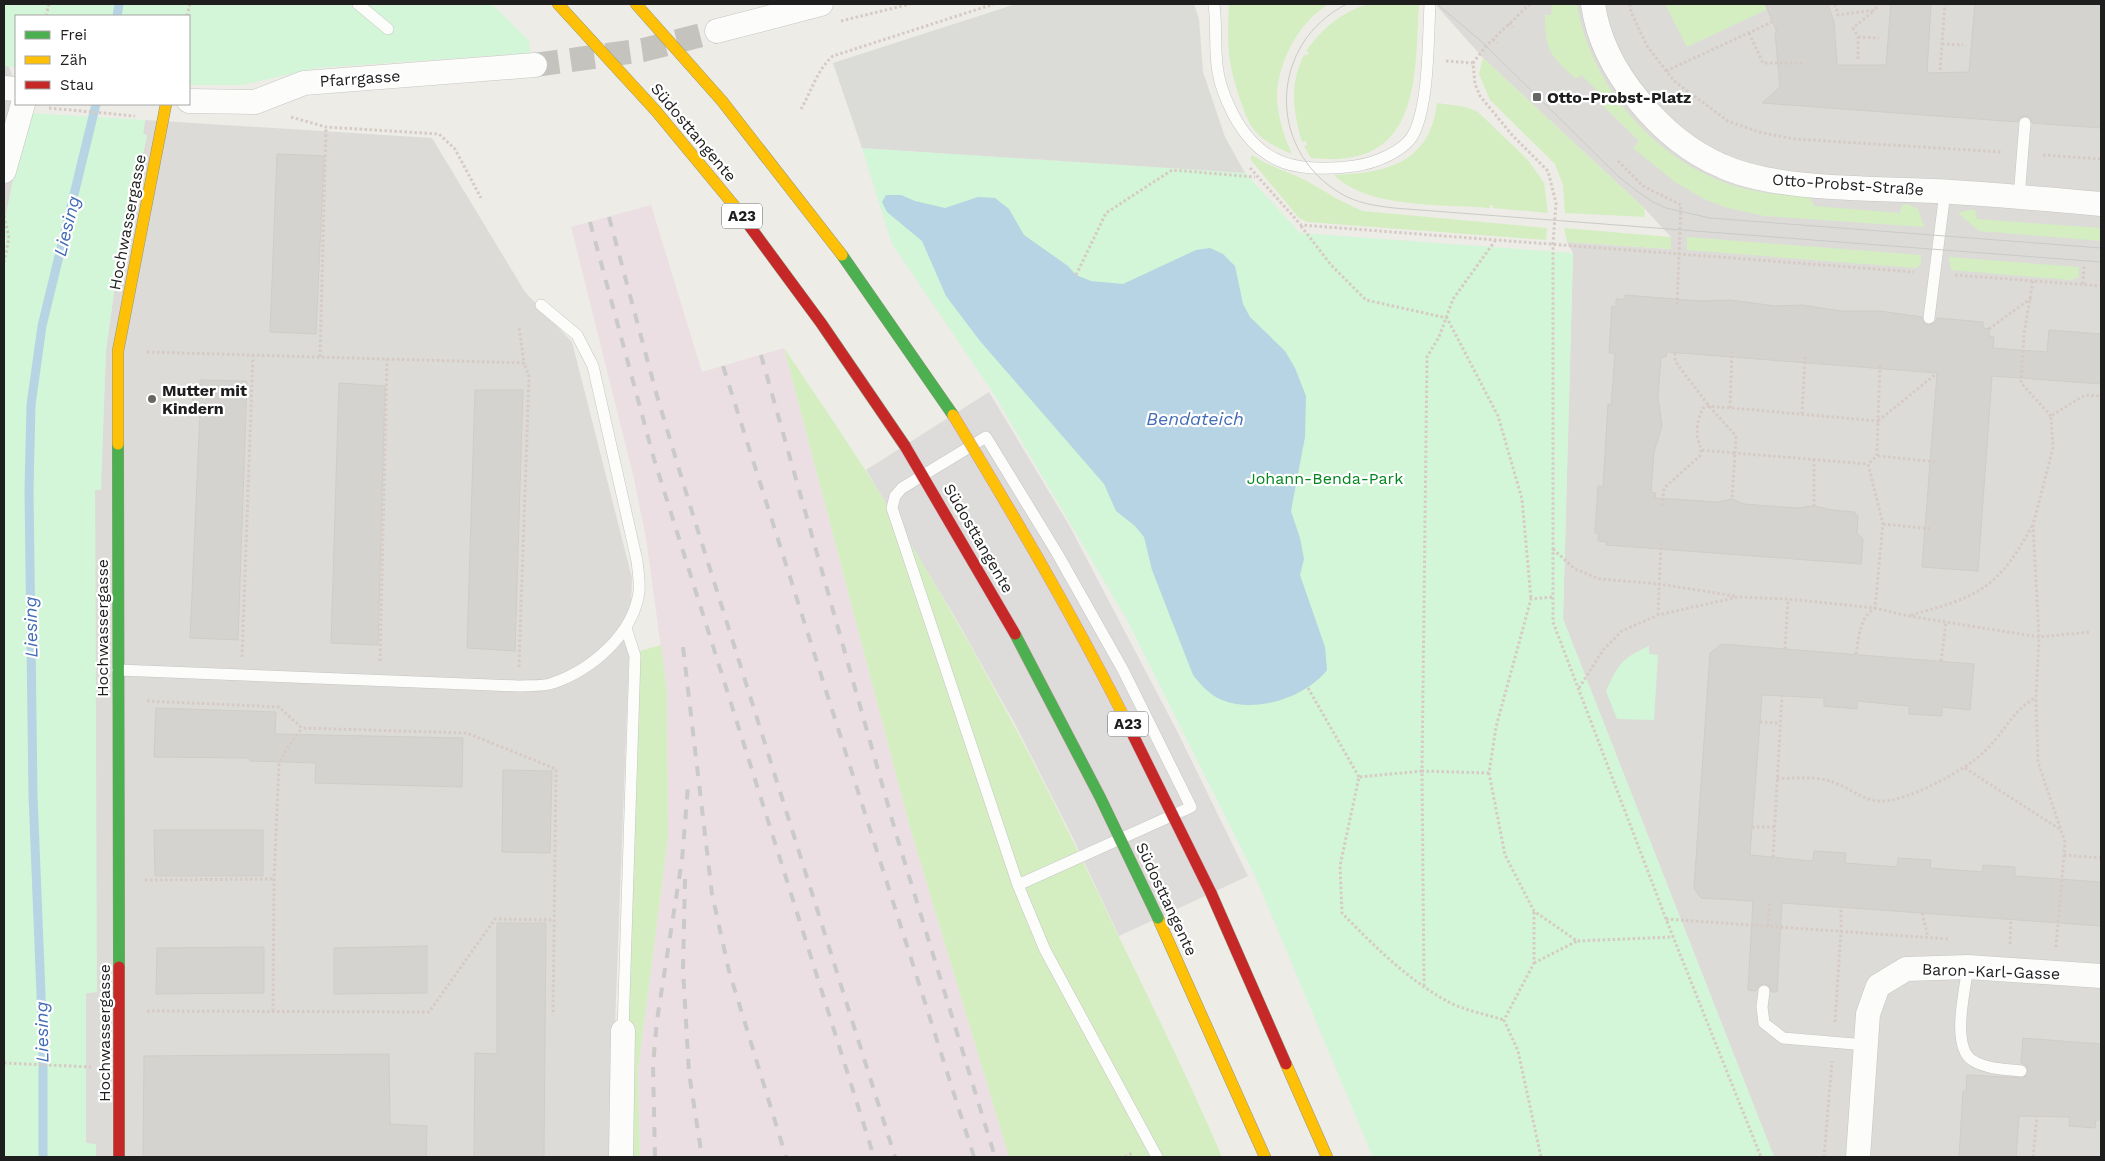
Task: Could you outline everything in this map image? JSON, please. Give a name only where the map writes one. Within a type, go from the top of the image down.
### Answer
[{"type":"main road","name":"Südosttangente","points":[[558,4],[670,127],[729,199],[789,277],[905,446],[983,575],[1043,685],[1113,823],[1218,1049],[1264,1157]]},
{"type":"main road","name":"A23","points":[[636,4],[721,98],[786,178],[844,255],[953,415],[1014,515],[1097,663],[1211,894],[1327,1157]]},
{"type":"main road","name":"Hochwassergasse","points":[[119,1157],[118,351],[166,105]]},
{"type":"street","points":[[717,31],[821,4]]},
{"type":"street","name":"Otto-Probst-Straße","points":[[1593,4],[1601,40],[1626,86],[1653,117],[1681,142],[1702,157],[1742,174],[1794,184],[1945,192],[2101,204]]},
{"type":"street","name":"Pfarrgasse","points":[[190,102],[255,102],[304,83],[535,65]]},
{"type":"street","points":[[4,171],[31,105]]},
{"type":"street","name":"Baron-Karl-Gasse","points":[[1858,1157],[1868,1014],[1878,986],[1906,969],[1968,967],[2101,976]]},
{"type":"street","points":[[621,1157],[623,1031]]},
{"type":"lane","points":[[358,4],[388,29]]},
{"type":"lane","points":[[1214,4],[1218,72],[1228,104],[1241,129],[1260,152],[1292,165],[1311,168],[1345,167],[1382,159],[1398,149],[1415,133],[1422,108],[1430,4]]},
{"type":"lane","points":[[2019,198],[2025,123]]},
{"type":"lane","points":[[1929,318],[1945,192]]},
{"type":"lane","points":[[118,670],[518,686],[552,684],[581,668],[610,648],[626,628],[639,593],[637,561],[593,366],[577,334],[541,305]]},
{"type":"lane","points":[[1018,885],[1191,807],[1123,670],[1057,552],[986,437],[902,488],[895,496],[892,508],[1018,885],[1046,950],[1157,1157]]},
{"type":"lane","points":[[623,1031],[635,656],[626,628]]},
{"type":"lane","points":[[1968,967],[1960,1036],[1964,1050],[1969,1058],[1981,1065],[2021,1071]]},
{"type":"lane","points":[[1764,991],[1762,1007],[1764,1022],[1783,1038],[1866,1045]]},
{"type":"path","points":[[801,109],[815,84],[823,64],[832,56],[994,4]]},
{"type":"path","points":[[1530,4],[1493,39],[1473,62],[1475,84],[1488,108],[1548,171],[1556,203],[1553,243],[1553,622],[1666,919],[1761,1157]]},
{"type":"path","points":[[1630,4],[1631,12],[1647,46],[1674,82],[1728,121],[1758,132],[1794,139],[2101,159]]},
{"type":"path","points":[[1835,4],[1838,15],[1875,10]]},
{"type":"path","points":[[1858,59],[1858,37],[1853,28],[1875,10],[1879,4]]},
{"type":"path","points":[[1940,70],[1945,4]]},
{"type":"path","points":[[1666,71],[1772,22]]},
{"type":"path","points":[[1509,23],[1513,27]]},
{"type":"path","points":[[1749,32],[1763,63],[1804,63]]},
{"type":"path","points":[[1858,37],[1879,38]]},
{"type":"path","points":[[1493,39],[1497,43]]},
{"type":"path","points":[[1942,44],[1963,45]]},
{"type":"path","points":[[31,105],[137,116]]},
{"type":"path","points":[[288,116],[326,127],[439,134],[455,149],[481,198]]},
{"type":"path","points":[[320,357],[326,127]]},
{"type":"path","points":[[1618,161],[1643,186],[1681,205],[1676,305]]},
{"type":"path","points":[[1246,162],[1256,177],[1301,225],[1331,265],[1366,300],[1447,318],[1498,416],[1522,499],[1530,599],[1496,727],[1489,773],[1505,855],[1534,912],[1534,963],[1504,1020]]},
{"type":"path","points":[[1076,275],[1106,213],[1172,170],[1256,177]]},
{"type":"path","points":[[4,216],[8,238],[4,263]]},
{"type":"path","points":[[1301,225],[2101,286]]},
{"type":"path","points":[[1424,986],[1422,771],[1427,357],[1447,318],[1453,299],[1495,240]]},
{"type":"path","points":[[2083,284],[2084,266]]},
{"type":"path","points":[[1908,616],[1971,597],[1988,586],[2006,568],[2033,525],[2053,448],[2051,416],[2021,383],[2024,334],[2033,281]]},
{"type":"path","points":[[1989,329],[2031,297]]},
{"type":"path","points":[[518,686],[529,376],[524,364],[519,327]]},
{"type":"path","points":[[118,351],[524,364]]},
{"type":"path","points":[[1730,408],[1732,352]]},
{"type":"path","points":[[1675,353],[1675,361],[1709,406],[1736,436],[1732,499]]},
{"type":"path","points":[[241,675],[253,355]]},
{"type":"path","points":[[1802,414],[1805,358]]},
{"type":"path","points":[[380,680],[387,359]]},
{"type":"path","points":[[1702,450],[1868,464],[1877,456],[1880,363]]},
{"type":"path","points":[[1662,506],[1664,488],[1700,456],[1702,450],[1698,440],[1697,427],[1703,408],[1709,406],[1878,421],[1937,373]]},
{"type":"path","points":[[2051,416],[2085,395],[2101,396]]},
{"type":"path","points":[[1877,456],[1937,462]]},
{"type":"path","points":[[1814,459],[1814,506]]},
{"type":"path","points":[[1868,464],[1883,524],[1875,608]]},
{"type":"path","points":[[1883,524],[1932,529]]},
{"type":"path","points":[[2033,525],[2039,636],[2036,697],[2038,762],[2065,842],[2054,973]]},
{"type":"path","points":[[1658,615],[1661,543]]},
{"type":"path","points":[[1553,549],[1575,569],[1600,579],[1659,584],[1738,596],[1875,608],[1908,616],[2039,636],[2091,632]]},
{"type":"path","points":[[1579,689],[1604,650],[1622,631],[1658,615],[1738,596]]},
{"type":"path","points":[[1530,599],[1552,597]]},
{"type":"path","points":[[1785,649],[1788,599]]},
{"type":"path","points":[[1856,654],[1862,622],[1868,612],[1875,608]]},
{"type":"path","points":[[1941,661],[1946,622]]},
{"type":"path","points":[[1308,688],[1359,777],[1340,866],[1342,913],[1374,946],[1447,1002],[1504,1020],[1518,1052],[1541,1157]]},
{"type":"path","points":[[1772,857],[1782,695]]},
{"type":"path","points":[[1777,778],[1830,780],[1860,796],[1878,801],[1892,800],[1923,789],[1965,768],[1984,751],[2025,703],[2036,697]]},
{"type":"path","points":[[119,700],[279,708],[302,728],[467,733],[556,769],[552,1015]]},
{"type":"path","points":[[1760,722],[1780,723]]},
{"type":"path","points":[[273,1012],[274,879],[280,764],[288,747],[302,728]]},
{"type":"path","points":[[1965,768],[2062,831]]},
{"type":"path","points":[[1359,777],[1422,771],[1489,773]]},
{"type":"path","points":[[1752,827],[1774,828]]},
{"type":"path","points":[[2064,855],[2101,858]]},
{"type":"path","points":[[120,880],[274,879]]},
{"type":"path","points":[[1768,926],[1770,902]]},
{"type":"path","points":[[1841,908],[1841,931]]},
{"type":"path","points":[[1534,912],[1577,941]]},
{"type":"path","points":[[1922,914],[1928,938]]},
{"type":"path","points":[[120,1011],[429,1012],[494,919],[554,920]]},
{"type":"path","points":[[1666,919],[1955,940]]},
{"type":"path","points":[[2010,944],[2011,920]]},
{"type":"path","points":[[1534,963],[1577,941],[1673,937]]},
{"type":"path","points":[[2001,943],[2019,944]]},
{"type":"path","points":[[2046,946],[2056,947]]},
{"type":"path","points":[[4,1063],[92,1067]]},
{"type":"path","points":[[2033,1157],[2036,1116]]},
{"type":"shaded area","points":[[1016,4],[1194,4],[1199,19],[1203,72],[1225,137],[1245,173],[862,148],[833,63]]},
{"type":"shaded area","points":[[1435,4],[2101,4],[2101,1157],[1774,1157],[1563,619],[1573,253],[1567,242],[1670,249],[1671,237],[1644,208],[1483,58]]},
{"type":"shaded area","points":[[4,18],[6,59],[15,82],[15,105],[24,105],[27,113],[4,224]]},
{"type":"shaded area","points":[[145,120],[432,138],[525,292],[572,342],[632,578],[610,1157],[96,1157],[96,1145],[86,1144],[86,993],[96,992],[95,490],[100,490],[106,350],[118,263],[147,136],[143,134]]},
{"type":"shaded area","points":[[651,205],[702,372],[784,348],[909,824],[1009,1157],[640,1157],[638,1070],[668,838],[667,692],[646,538],[634,479],[571,227]]},
{"type":"green space","points":[[4,4],[492,4],[529,41],[530,53],[316,68],[242,85],[190,85],[190,15],[15,15],[15,67],[4,66]]},
{"type":"green space","points":[[1229,4],[1329,4],[1318,11],[1299,32],[1281,71],[1277,98],[1282,127],[1292,154],[1260,136],[1245,114],[1236,88],[1229,53]]},
{"type":"green space","points":[[1369,4],[1419,5],[1415,73],[1403,117],[1392,135],[1375,149],[1348,158],[1311,158],[1304,146],[1307,145],[1306,141],[1302,142],[1296,120],[1294,87],[1299,66],[1304,55],[1308,55],[1309,52],[1306,51],[1326,28],[1341,16]]},
{"type":"green space","points":[[1552,4],[1577,4],[1585,37],[1598,68],[1616,98],[1638,124],[1664,148],[1692,167],[1723,182],[1756,191],[1809,196],[1814,206],[1900,213],[1902,205],[1907,204],[1918,209],[1924,227],[1764,216],[1728,208],[1704,199],[1675,182],[1633,148],[1639,141],[1597,100],[1602,95],[1581,75],[1576,79],[1555,58],[1548,45],[1545,27],[1545,15],[1551,15]]},
{"type":"green space","points":[[1665,4],[1765,4],[1768,9],[1687,47]]},
{"type":"green space","points":[[1483,58],[1644,208],[1645,217],[1565,213],[1563,185],[1555,164],[1490,100],[1479,74]]},
{"type":"green space","points":[[1437,103],[1466,107],[1478,112],[1528,160],[1544,183],[1548,213],[1493,208],[1493,205],[1490,205],[1490,208],[1408,203],[1366,194],[1349,186],[1334,175],[1353,174],[1387,167],[1402,161],[1415,152],[1425,140],[1433,124]]},
{"type":"green space","points":[[27,113],[145,120],[143,134],[147,135],[118,263],[106,350],[101,490],[95,490],[97,992],[86,993],[86,1143],[96,1144],[96,1157],[4,1157],[4,224]]},
{"type":"green space","name":"Johann-Benda-Park","points":[[862,148],[1245,173],[1300,233],[1573,253],[1563,619],[1774,1157],[1373,1157],[1256,878],[1126,618],[992,391],[892,244]]},
{"type":"green space","points":[[1252,155],[1305,180],[1341,201],[1363,211],[1547,228],[1546,240],[1307,222],[1299,218],[1250,159]]},
{"type":"green space","points":[[1975,210],[1977,219],[2101,228],[2101,241],[1979,231],[1958,213]]},
{"type":"green space","points":[[1564,228],[1671,237],[1671,249],[1567,242]]},
{"type":"green space","points":[[1687,237],[1921,255],[1921,264],[1916,268],[1687,250]]},
{"type":"green space","points":[[1949,257],[2079,267],[2079,277],[2071,280],[1951,270]]},
{"type":"green space","points":[[784,348],[895,517],[993,687],[1045,785],[1094,885],[1185,1073],[1222,1157],[1009,1157],[909,824]]},
{"type":"green space","points":[[661,645],[667,692],[668,838],[638,1070],[640,1157],[628,1157],[627,1038],[640,651]]},
{"type":"green space","points":[[1649,646],[1649,654],[1658,655],[1654,720],[1617,719],[1606,691],[1622,663]]},
{"type":"water","name":"Bendateich","points":[[886,195],[901,195],[915,201],[945,208],[978,197],[995,198],[1009,209],[1024,235],[1068,266],[1076,275],[1091,281],[1123,284],[1196,250],[1210,248],[1223,254],[1235,266],[1243,304],[1250,317],[1285,351],[1295,368],[1306,396],[1305,437],[1291,511],[1300,538],[1304,559],[1300,575],[1325,647],[1327,670],[1318,680],[1294,695],[1265,704],[1250,705],[1235,704],[1222,700],[1210,693],[1199,682],[1193,675],[1152,570],[1144,537],[1135,526],[1116,511],[1104,484],[980,341],[946,296],[922,241],[887,212],[882,202]]},
{"type":"pier","points":[[989,392],[1069,525],[1177,731],[1248,876],[1119,936],[1072,836],[1015,724],[955,617],[866,470]]},
{"type":"building","points":[[1765,4],[1828,4],[1834,22],[1837,65],[1886,65],[1891,4],[1931,4],[1927,73],[1969,72],[1975,4],[2101,4],[2101,128],[2032,123],[2030,117],[2025,116],[2019,118],[2018,122],[1762,103],[1780,87],[1775,32],[1777,32]]},
{"type":"building","points":[[277,154],[324,156],[316,334],[270,332]]},
{"type":"building","points":[[1625,295],[1699,301],[1730,300],[1775,306],[1802,305],[1841,311],[1880,311],[1922,317],[1924,324],[1929,325],[1935,323],[1937,318],[1983,322],[1983,328],[1989,329],[1989,336],[1994,337],[1993,348],[2047,352],[2049,330],[2101,334],[2101,384],[1992,376],[1978,571],[1922,567],[1937,373],[1667,352],[1666,357],[1661,357],[1658,397],[1662,426],[1654,452],[1651,492],[1656,493],[1655,498],[1718,502],[1732,499],[1744,504],[1796,508],[1814,506],[1855,512],[1855,515],[1858,515],[1857,533],[1863,539],[1861,564],[1606,545],[1607,542],[1598,541],[1599,533],[1595,533],[1598,486],[1603,487],[1608,404],[1611,405],[1613,381],[1615,353],[1609,353],[1612,306],[1616,307],[1616,299],[1625,299]]},
{"type":"building","points":[[200,380],[247,381],[238,640],[190,638],[200,414],[192,414],[193,392],[200,392]]},
{"type":"building","points":[[339,383],[385,386],[378,645],[331,643]]},
{"type":"building","points":[[475,390],[523,390],[515,651],[467,648]]},
{"type":"building","points":[[1722,644],[1974,664],[1970,710],[1942,707],[1942,716],[1909,714],[1909,706],[1857,701],[1857,709],[1824,706],[1824,698],[1762,695],[1750,855],[1813,861],[1814,851],[1846,853],[1845,863],[1897,867],[1898,858],[1931,860],[1930,868],[1982,872],[1983,865],[2015,867],[2015,876],[2101,882],[2101,926],[1782,903],[1777,992],[1771,992],[1769,985],[1764,984],[1758,986],[1756,991],[1748,990],[1753,901],[1701,898],[1694,888],[1710,653]]},
{"type":"building","points":[[156,708],[276,712],[275,734],[463,738],[462,787],[315,783],[316,763],[250,761],[250,758],[154,757]]},
{"type":"building","points":[[503,770],[552,771],[550,853],[502,852]]},
{"type":"building","points":[[154,830],[263,830],[263,876],[155,876]]},
{"type":"building","points":[[497,923],[546,923],[544,1157],[474,1157],[475,1053],[497,1054]]},
{"type":"building","points":[[427,946],[427,993],[334,994],[334,948]]},
{"type":"building","points":[[264,947],[264,993],[156,994],[157,948]]},
{"type":"building","points":[[2023,1038],[2101,1044],[2101,1120],[2096,1120],[2095,1128],[2069,1126],[2070,1117],[2019,1116],[2016,1157],[1959,1157],[1963,1092],[1966,1092],[1967,1075],[2024,1078],[2028,1071],[2026,1065],[2021,1063]]},
{"type":"building","points":[[389,1054],[390,1124],[427,1126],[426,1157],[143,1157],[144,1056]]},
{"type":"waterway","name":"Liesing","points":[[117,15],[119,4]]},
{"type":"waterway","name":"Liesing","points":[[43,1157],[43,1044],[33,795],[29,490],[31,405],[42,326],[96,105]]},
{"type":"tunnel","points":[[535,65],[643,50],[717,31]]},
{"type":"tram line","points":[[1347,4],[1322,21],[1303,43],[1291,69],[1286,96],[1289,123],[1299,150],[1316,174],[1340,193],[1359,202],[1394,208],[2101,262]]},
{"type":"tram line","points":[[1437,4],[1482,42],[1619,177],[1653,202],[1666,208],[1710,218],[2101,248]]},
{"type":"railway","points":[[609,217],[657,396],[688,499],[895,1157]]},
{"type":"railway","points":[[590,222],[654,459],[874,1157]]},
{"type":"railway","points":[[761,355],[897,837],[995,1157]]},
{"type":"railway","points":[[723,366],[974,1157]]},
{"type":"railway","points":[[683,647],[712,894],[729,971],[786,1157]]},
{"type":"railway","points":[[655,1157],[653,1065],[657,1020],[682,860],[688,786]]},
{"type":"railway","points":[[685,879],[683,970],[689,1073],[702,1157]]},
{"type":"traffic: fast","points":[[842,255],[953,415]]},
{"type":"traffic: fast","points":[[118,444],[119,967]]},
{"type":"traffic: fast","points":[[1015,634],[1100,797],[1158,918]]},
{"type":"traffic: slow","points":[[558,4],[656,111],[737,209]]},
{"type":"traffic: slow","points":[[636,4],[722,101],[842,255]]},
{"type":"traffic: slow","points":[[118,444],[118,351],[166,105]]},
{"type":"traffic: slow","points":[[953,415],[1045,571],[1131,731]]},
{"type":"traffic: slow","points":[[1158,918],[1265,1157]]},
{"type":"traffic: slow","points":[[1286,1064],[1327,1157]]},
{"type":"traffic: jam","points":[[737,209],[821,323],[905,446]]},
{"type":"traffic: jam","points":[[905,446],[1015,634]]},
{"type":"traffic: jam","points":[[1131,731],[1211,893]]},
{"type":"traffic: jam","points":[[1211,893],[1286,1064]]},
{"type":"traffic: jam","points":[[119,967],[119,1157]]},
{"type":"place","name":"Otto-Probst-Platz","points":[[1537,97]]},
{"type":"place","name":"Mutter mit Kindern","points":[[152,399]]}]
